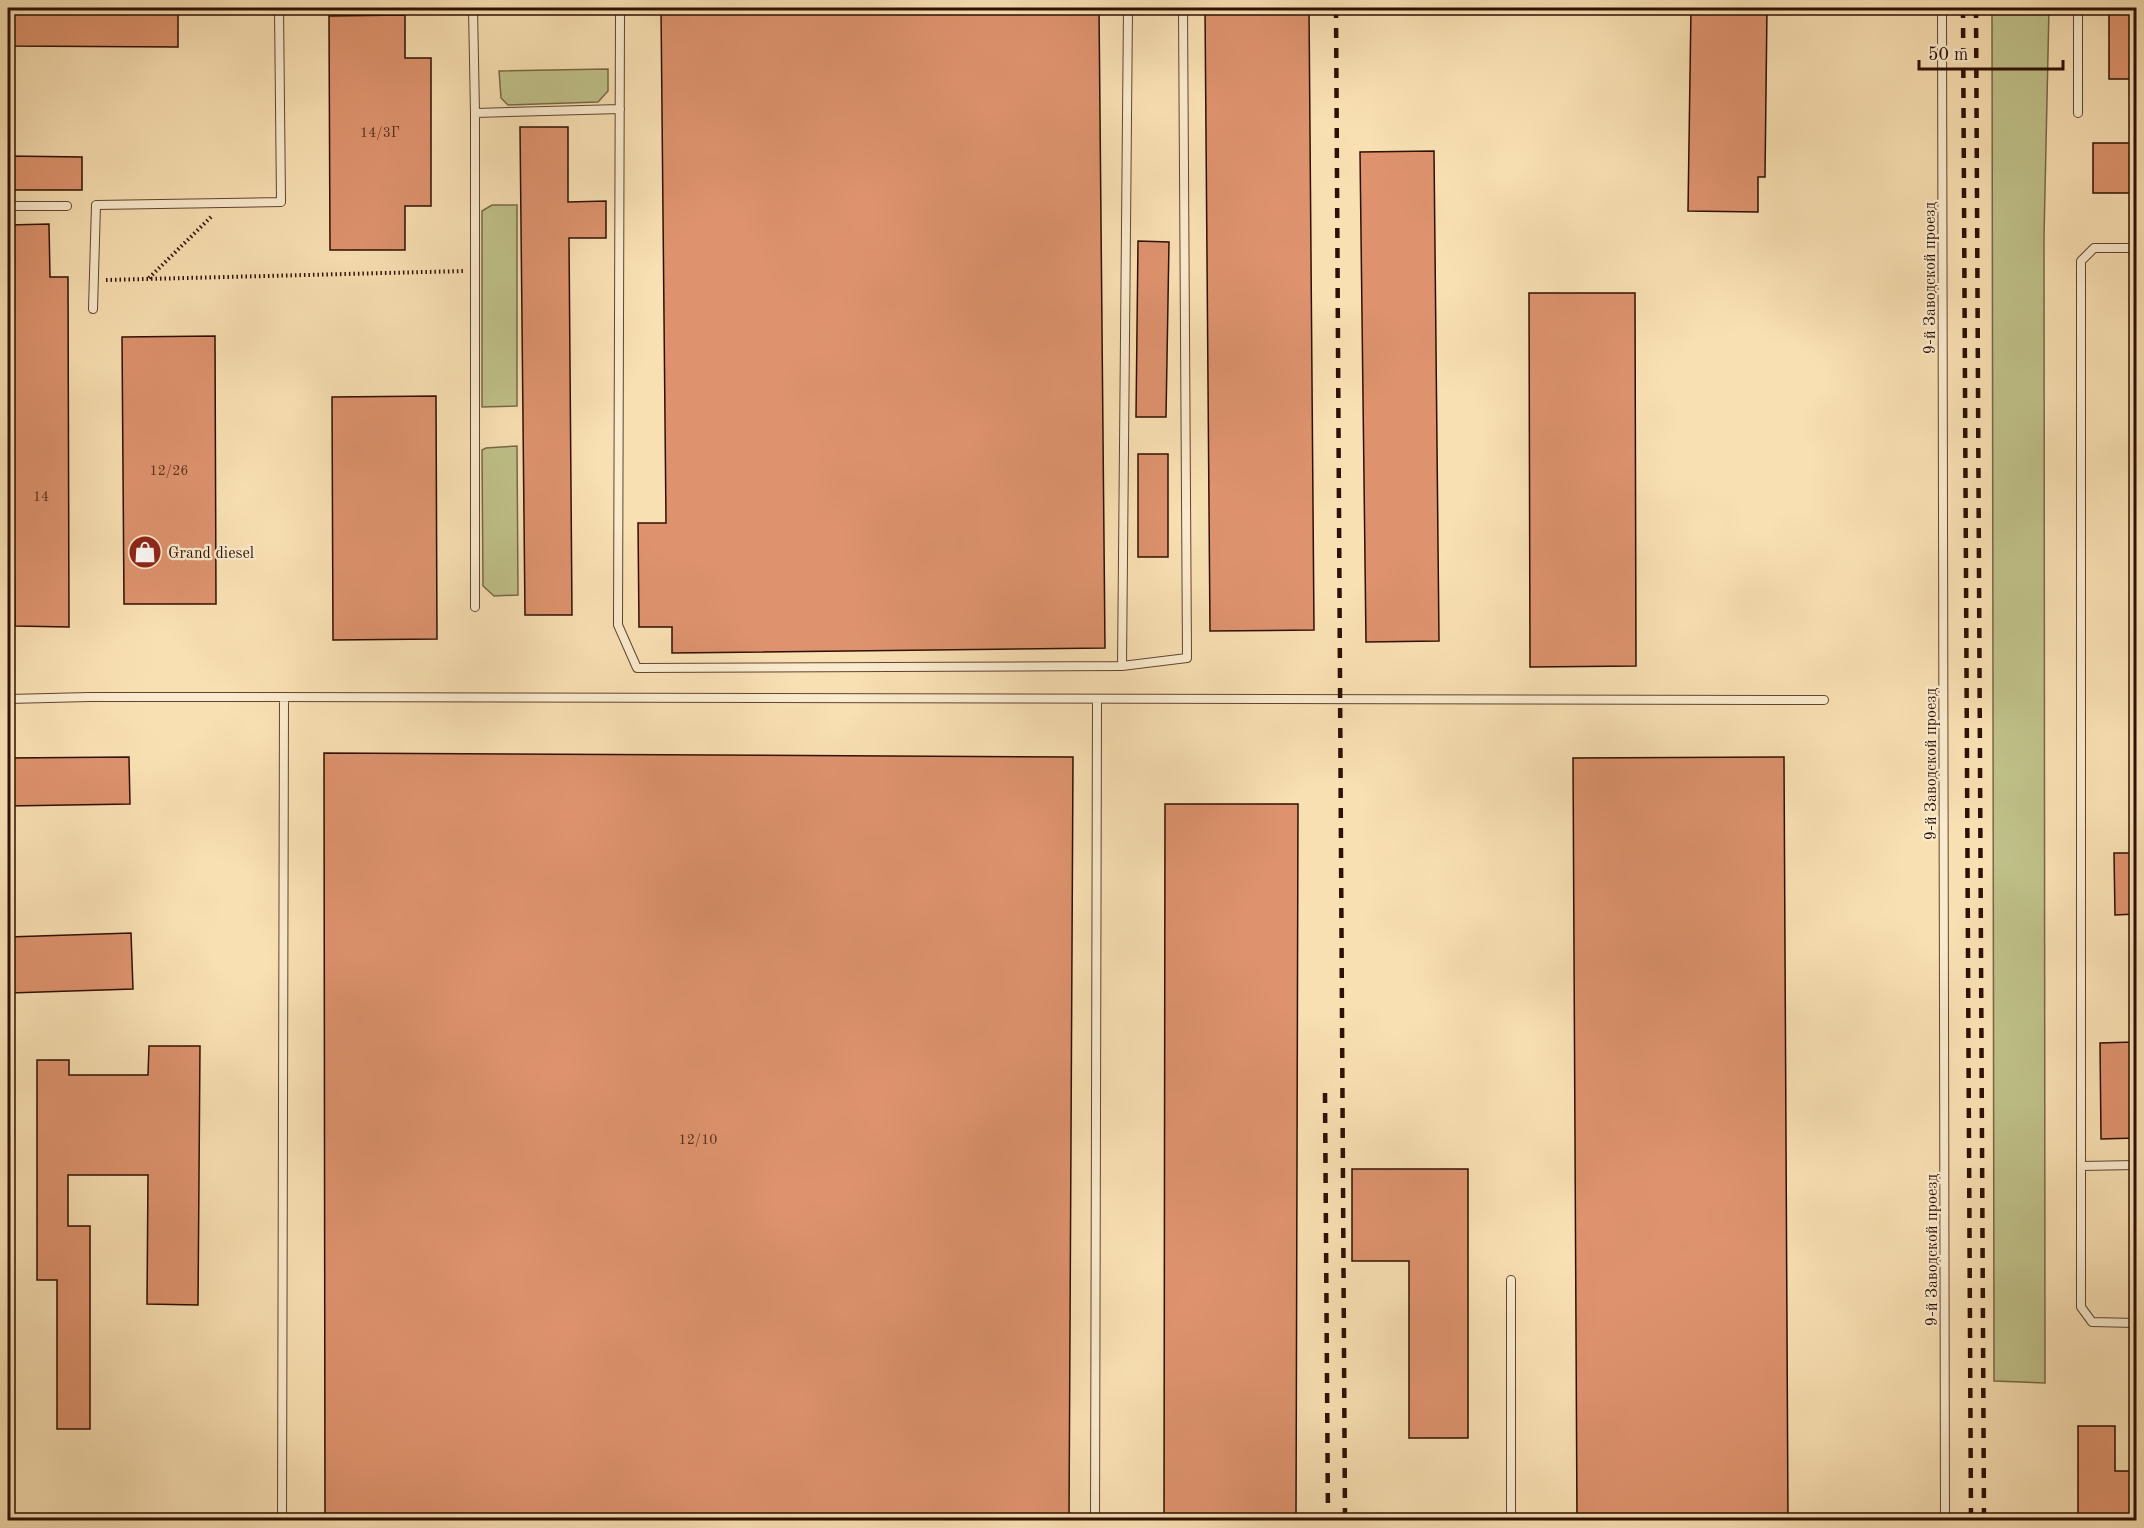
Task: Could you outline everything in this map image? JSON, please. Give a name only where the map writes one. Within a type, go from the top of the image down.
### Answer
[{"type":"lane","points":[[93,309],[96,205],[281,202],[279,8]]},
{"type":"lane","points":[[473,8],[475,607]]},
{"type":"lane","points":[[625,8],[620,13],[618,625],[637,668],[1122,666],[1187,658],[1183,8]]},
{"type":"lane","points":[[1122,666],[1128,8]]},
{"type":"lane","name":"9-й Заводской проезд","points":[[1942,8],[1946,1521]]},
{"type":"lane","points":[[2078,8],[2078,113]]},
{"type":"lane","points":[[475,113],[620,109]]},
{"type":"lane","points":[[8,206],[67,206]]},
{"type":"lane","points":[[2136,248],[2094,248],[2081,261],[2081,1307],[2092,1322],[2136,1323]]},
{"type":"lane","points":[[282,1521],[284,697]]},
{"type":"lane","points":[[8,699],[284,697],[1824,700]]},
{"type":"lane","points":[[1095,1521],[1098,699]]},
{"type":"lane","points":[[2081,1166],[2136,1165]]},
{"type":"lane","points":[[1511,1280],[1511,1521]]},
{"type":"path","points":[[149,279],[226,202]]},
{"type":"path","points":[[94,281],[475,270]]},
{"type":"green space","points":[[1992,8],[2049,8],[2044,237],[2045,1383],[1994,1381]]},
{"type":"green space","points":[[608,69],[608,91],[598,102],[508,105],[501,98],[499,71]]},
{"type":"green space","points":[[492,205],[517,205],[517,406],[482,407],[482,211]]},
{"type":"green space","points":[[9,368],[10,622],[8,622]]},
{"type":"green space","points":[[517,446],[518,595],[494,596],[483,586],[482,450]]},
{"type":"building","points":[[8,8],[178,8],[178,47],[8,46]]},
{"type":"building","points":[[661,8],[1099,8],[1105,648],[672,653],[672,627],[639,627],[638,523],[666,523]]},
{"type":"building","points":[[1205,8],[1309,8],[1314,630],[1210,631]]},
{"type":"building","points":[[1691,8],[1767,8],[1765,177],[1758,177],[1758,212],[1688,211]]},
{"type":"building","points":[[2109,8],[2136,8],[2136,79],[2109,79]]},
{"type":"building","points":[[405,15],[405,58],[431,58],[431,206],[405,206],[405,250],[330,250],[329,16]]},
{"type":"building","points":[[520,127],[568,127],[568,202],[606,201],[606,238],[569,238],[572,615],[525,615]]},
{"type":"building","points":[[2093,143],[2136,143],[2136,193],[2093,193]]},
{"type":"building","points":[[1434,151],[1439,641],[1366,642],[1360,152]]},
{"type":"building","points":[[8,156],[82,157],[82,190],[8,190]]},
{"type":"building","points":[[49,224],[50,277],[68,277],[69,627],[15,626],[12,365],[8,361],[8,334],[13,329],[13,298],[8,298],[8,225]]},
{"type":"building","points":[[1138,241],[1169,242],[1166,417],[1136,417]]},
{"type":"building","points":[[1529,293],[1635,293],[1636,666],[1530,667]]},
{"type":"building","points":[[215,336],[216,604],[124,604],[122,337]]},
{"type":"building","points":[[436,396],[437,639],[333,640],[332,397]]},
{"type":"building","points":[[1138,454],[1168,454],[1168,557],[1138,557]]},
{"type":"building","points":[[324,753],[1073,757],[1069,1521],[325,1521]]},
{"type":"building","points":[[129,757],[130,804],[8,806],[8,758]]},
{"type":"building","points":[[1784,757],[1788,1521],[1577,1521],[1573,758]]},
{"type":"building","points":[[1165,804],[1298,804],[1296,1521],[1164,1521]]},
{"type":"building","points":[[2114,853],[2136,853],[2136,914],[2115,915]]},
{"type":"building","points":[[131,933],[133,989],[10,993],[8,937]]},
{"type":"building","points":[[2134,1042],[2136,1138],[2101,1139],[2100,1043]]},
{"type":"building","points":[[149,1046],[200,1046],[198,1305],[147,1304],[148,1175],[68,1175],[68,1226],[90,1226],[90,1429],[57,1429],[57,1280],[37,1280],[37,1060],[69,1060],[69,1075],[148,1075]]},
{"type":"building","points":[[1352,1169],[1468,1169],[1468,1438],[1409,1438],[1409,1261],[1352,1261]]},
{"type":"building","points":[[2078,1426],[2115,1426],[2115,1471],[2136,1471],[2136,1521],[2078,1521]]},
{"type":"railway","points":[[1336,8],[1345,1520]]},
{"type":"railway","points":[[1963,8],[1971,1520]]},
{"type":"railway","points":[[1976,8],[1984,1520]]},
{"type":"railway","points":[[1325,1093],[1328,1520]]},
{"type":"place","name":"Grand diesel","points":[[145,552]]}]
